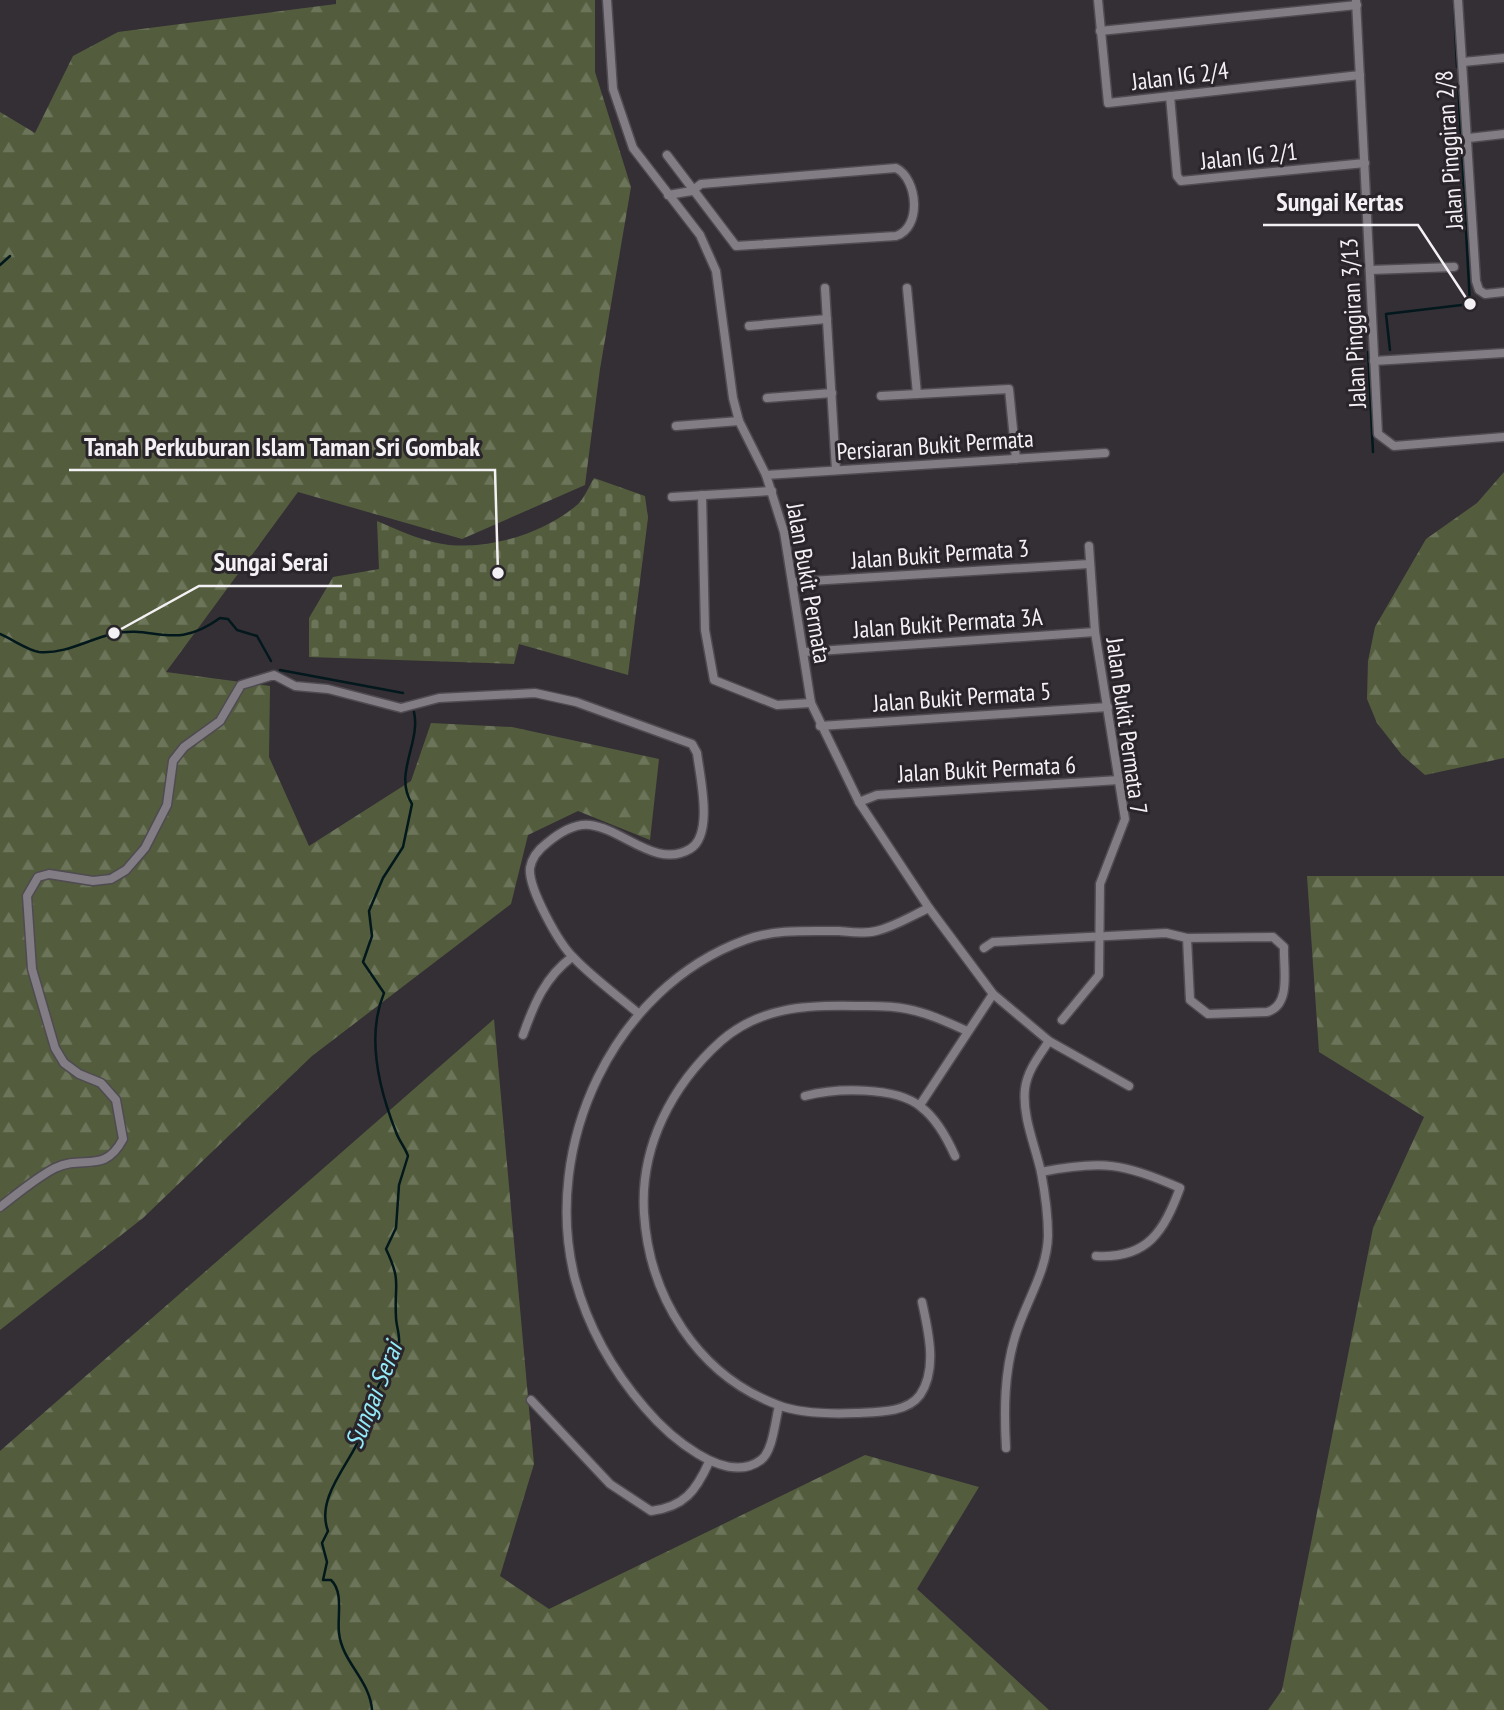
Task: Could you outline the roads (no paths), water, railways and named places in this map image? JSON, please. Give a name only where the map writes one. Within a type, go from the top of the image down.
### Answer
[{"type":"street","name":"Jalan Bukit Permata","points":[[607,0],[613,89],[633,148],[700,234],[716,271],[733,398],[739,421],[772,491],[794,582],[811,703],[820,726],[859,802],[929,908],[993,994],[1049,1041],[1129,1086]]},
{"type":"street","name":"Jalan IG 2/4","points":[[1098,0],[1108,103],[1360,75]]},
{"type":"street","name":"Jalan Pinggiran 2/8","points":[[1458,0],[1469,138],[1476,281],[1479,290],[1485,294],[1504,292]]},
{"type":"street","points":[[1100,31],[1357,3]]},
{"type":"street","name":"Jalan Pinggiran 3/13","points":[[1357,3],[1378,434],[1394,446],[1504,437]]},
{"type":"street","points":[[1463,62],[1504,58]]},
{"type":"street","name":"Jalan IG 2/1","points":[[1170,96],[1177,176],[1181,181],[1365,163]]},
{"type":"street","points":[[1469,138],[1504,134]]},
{"type":"street","points":[[667,155],[692,191],[736,246],[896,236],[909,230],[913,223],[913,201],[908,180],[904,172],[896,168],[701,184],[692,191],[668,195]]},
{"type":"street","points":[[1370,270],[1454,267]]},
{"type":"street","points":[[825,288],[836,470]]},
{"type":"street","points":[[907,288],[917,394]]},
{"type":"street","points":[[749,326],[827,319]]},
{"type":"street","points":[[1374,361],[1504,353]]},
{"type":"street","points":[[881,396],[1009,390],[1016,459]]},
{"type":"street","points":[[766,398],[832,393]]},
{"type":"street","points":[[676,426],[739,421]]},
{"type":"street","name":"Persiaran Bukit Permata","points":[[766,474],[1105,453]]},
{"type":"street","points":[[672,497],[772,491]]},
{"type":"street","points":[[702,495],[705,630],[714,680],[777,705],[811,703]]},
{"type":"street","name":"Jalan Bukit Permata 7","points":[[1062,1020],[1099,975],[1100,884],[1125,819],[1094,632],[1088,546]]},
{"type":"street","name":"Jalan Bukit Permata 3","points":[[794,582],[1089,564]]},
{"type":"street","name":"Jalan Bukit Permata 3A","points":[[804,652],[1094,632]]},
{"type":"street","points":[[0,1207],[55,1168],[93,1163],[110,1157],[123,1139],[116,1100],[101,1083],[79,1074],[64,1063],[55,1048],[32,969],[27,911],[31,884],[38,877],[49,874],[93,881],[111,879],[125,870],[145,848],[167,804],[173,761],[184,747],[220,722],[233,694],[250,680],[274,674],[295,686],[328,689],[401,708],[439,698],[535,693],[576,702],[692,744],[697,753],[705,824],[702,836],[691,848],[673,854],[655,852],[591,825],[573,827],[537,850],[530,868],[532,886],[572,957],[638,1013]]},
{"type":"street","name":"Jalan Bukit Permata 5","points":[[820,726],[1108,707]]},
{"type":"street","name":"Jalan Bukit Permata 6","points":[[859,802],[877,795],[1118,780]]},
{"type":"street","points":[[779,1406],[767,1452],[761,1460],[739,1468],[709,1462],[647,1410],[604,1352],[582,1303],[570,1254],[568,1191],[578,1128],[602,1066],[638,1013],[691,968],[745,940],[789,931],[876,931],[929,908]]},
{"type":"street","points":[[984,948],[993,942],[1166,933],[1187,939],[1273,937],[1280,940],[1284,947],[1283,1001],[1276,1009],[1267,1012],[1208,1014],[1190,1000],[1187,939]]},
{"type":"street","points":[[523,1035],[533,1005],[554,970],[572,957]]},
{"type":"street","points":[[920,1105],[993,994]]},
{"type":"street","points":[[922,1302],[930,1366],[920,1395],[904,1408],[846,1414],[779,1406],[732,1380],[696,1347],[671,1312],[656,1278],[647,1245],[643,1194],[655,1135],[674,1094],[699,1061],[735,1030],[791,1006],[891,1006],[928,1014],[967,1031]]},
{"type":"street","points":[[1006,1448],[1004,1417],[1010,1361],[1015,1337],[1042,1269],[1048,1240],[1041,1172],[1026,1107],[1025,1087],[1032,1066],[1049,1041]]},
{"type":"street","points":[[805,1096],[825,1090],[860,1090],[920,1105],[944,1134],[955,1156]]},
{"type":"street","points":[[1041,1172],[1081,1164],[1109,1164],[1141,1171],[1180,1188],[1161,1231],[1146,1245],[1121,1256],[1096,1256]]},
{"type":"street","points":[[531,1400],[610,1484],[651,1511],[676,1506],[689,1497],[709,1462]]},
{"type":"waterway","points":[[1454,4],[1457,67]]},
{"type":"waterway","points":[[1390,350],[1386,314],[1470,304],[1458,84]]},
{"type":"waterway","points":[[0,265],[10,256]]},
{"type":"waterway","points":[[1368,352],[1373,452]]},
{"type":"waterway","name":"Sungai Serai","points":[[0,634],[34,651],[49,652],[112,634],[189,633],[220,618],[228,619],[237,630],[257,636],[271,661]]},
{"type":"waterway","name":"Sungai Serai","points":[[280,670],[403,693]]},
{"type":"waterway","name":"Sungai Serai","points":[[372,1710],[366,1689],[341,1643],[337,1591],[331,1580],[323,1580],[327,1562],[322,1543],[328,1531],[325,1518],[330,1493],[357,1444],[375,1392],[394,1361],[399,1343],[396,1276],[386,1249],[396,1228],[399,1185],[408,1156],[397,1135],[384,1098],[377,1063],[376,1027],[384,993],[363,962],[372,936],[369,911],[383,878],[403,847],[412,804],[405,781],[414,735],[414,712]]},
{"type":"place","name":"Sungai Kertas","points":[[1470,304]]},
{"type":"place","name":"Tanah Perkuburan Islam Taman Sri Gombak","points":[[498,573]]},
{"type":"place","name":"Sungai Serai","points":[[114,633]]}]
